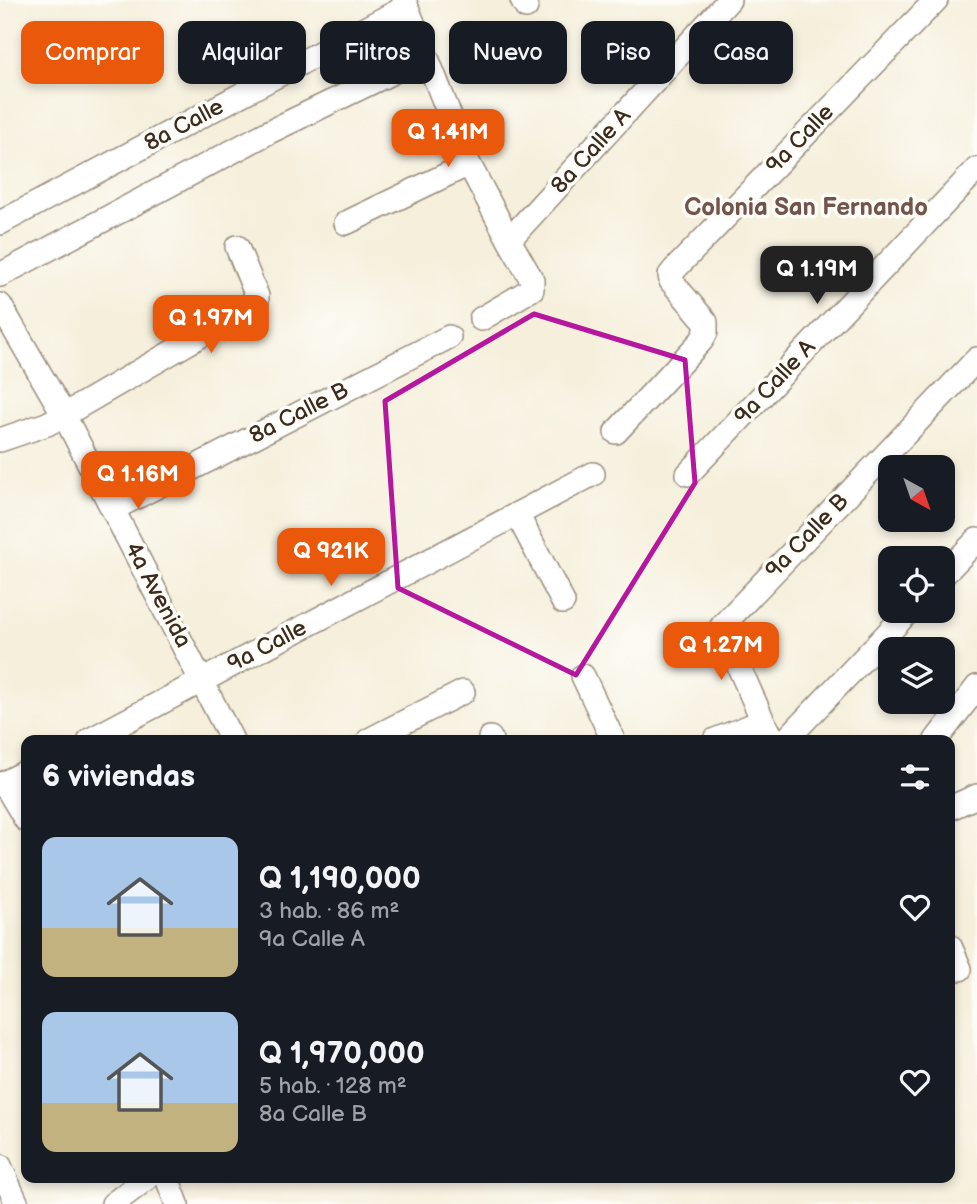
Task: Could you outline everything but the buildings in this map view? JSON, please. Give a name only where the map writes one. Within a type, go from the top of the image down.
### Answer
[{"type":"street","name":"8a Calle A","points":[[509,240],[729,0]]},
{"type":"street","name":"9a Calle","points":[[616,432],[702,340],[706,332],[706,322],[671,281],[670,275],[936,0]]},
{"type":"street","points":[[405,4],[412,21]]},
{"type":"street","name":"8a Calle","points":[[2,216],[405,4]]},
{"type":"street","points":[[435,79],[469,164],[532,280],[532,289],[481,319]]},
{"type":"street","points":[[0,275],[269,132],[368,84]]},
{"type":"street","points":[[346,223],[469,164]]},
{"type":"street","name":"9a Calle A","points":[[688,474],[977,169]]},
{"type":"street","points":[[0,440],[47,424],[64,415],[254,305],[257,296],[237,247]]},
{"type":"street","name":"4a Avenida","points":[[0,305],[64,415],[229,735]]},
{"type":"street","name":"8a Calle B","points":[[113,509],[449,337]]},
{"type":"street","name":"9a Calle B","points":[[769,730],[722,626],[977,359]]},
{"type":"street","name":"9a Calle","points":[[122,733],[202,681],[593,474]]},
{"type":"street","points":[[517,514],[563,602]]},
{"type":"street","points":[[955,563],[977,540]]},
{"type":"street","points":[[791,735],[898,623]]},
{"type":"street","points":[[583,676],[611,735]]},
{"type":"street","points":[[940,735],[977,687]]},
{"type":"street","points":[[379,735],[463,692]]},
{"type":"street","points":[[742,735],[769,730]]},
{"type":"street","points":[[21,774],[2,784],[21,812]]},
{"type":"street","points":[[955,806],[977,796]]},
{"type":"street","points":[[955,958],[960,969]]},
{"type":"street","points":[[0,1166],[17,1204]]},
{"type":"street","points":[[113,1204],[140,1183]]},
{"type":"street","points":[[169,1183],[177,1204]]},
{"type":"highlighted area","points":[[534,314],[685,360],[695,483],[576,675],[398,588],[385,401]]},
{"type":"district","name":"Colonia San Fernando","points":[[806,207]]}]
